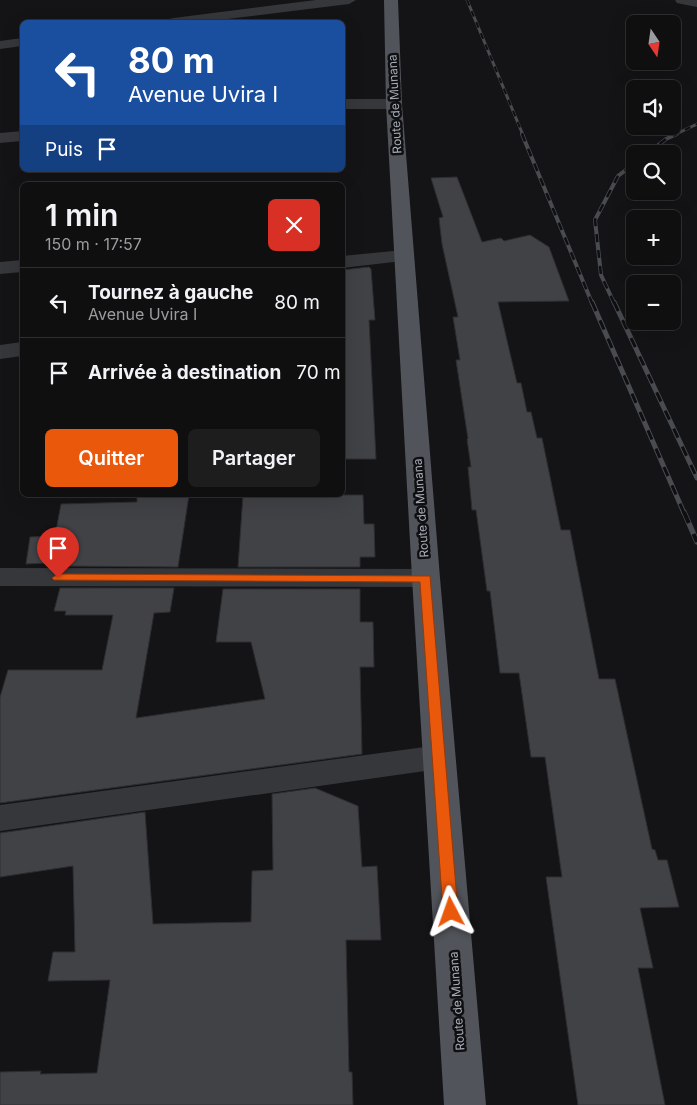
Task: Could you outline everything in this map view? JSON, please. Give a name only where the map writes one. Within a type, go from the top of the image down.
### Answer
[{"type":"main road","name":"Route de Munana","points":[[391,0],[394,104],[404,256],[465,1105]]},
{"type":"street","points":[[190,20],[349,0]]},
{"type":"street","points":[[682,0],[697,3]]},
{"type":"street","points":[[0,45],[20,42]]},
{"type":"street","points":[[345,104],[394,104]]},
{"type":"street","points":[[0,138],[20,136]]},
{"type":"street","points":[[345,262],[404,256]]},
{"type":"street","points":[[0,268],[20,266]]},
{"type":"street","points":[[0,352],[20,349]]},
{"type":"street","points":[[0,578],[426,578]]},
{"type":"street","points":[[0,818],[439,757]]},
{"type":"building","points":[[457,177],[482,242],[501,238],[504,241],[530,235],[549,247],[569,301],[498,302],[517,383],[521,383],[527,412],[531,412],[537,438],[542,438],[561,530],[570,530],[599,679],[615,679],[652,849],[655,850],[658,860],[667,860],[679,907],[640,908],[653,968],[638,968],[665,1105],[578,1105],[546,877],[562,877],[545,757],[531,757],[519,673],[500,673],[490,591],[487,591],[476,510],[472,510],[468,467],[471,467],[456,360],[460,360],[453,317],[458,317],[442,244],[439,218],[443,217],[431,178]]},
{"type":"building","points":[[369,267],[371,269],[375,320],[369,320],[376,459],[345,459],[345,270]]},
{"type":"building","points":[[345,495],[363,495],[364,524],[374,524],[375,557],[360,557],[360,567],[238,567],[243,497],[345,497]]},
{"type":"building","points":[[137,497],[189,497],[178,567],[66,566],[67,562],[26,564],[30,537],[55,536],[61,504],[137,502]]},
{"type":"building","points":[[60,588],[174,588],[170,612],[154,613],[136,718],[265,699],[251,642],[216,642],[223,589],[360,589],[360,622],[373,622],[374,667],[360,667],[362,754],[0,803],[0,697],[8,670],[102,670],[113,615],[65,615],[66,611],[54,611]]},
{"type":"building","points":[[315,788],[358,806],[362,867],[377,866],[381,940],[346,940],[349,1072],[352,1072],[353,1105],[0,1105],[0,1072],[41,1071],[40,1074],[97,1073],[110,980],[48,981],[53,952],[75,952],[73,866],[0,877],[0,833],[145,812],[153,924],[251,922],[252,871],[273,870],[272,794]]},
{"type":"railway","points":[[467,0],[523,135]]},
{"type":"railway","points":[[681,132],[697,124]]},
{"type":"railway","points":[[522,134],[592,303]]},
{"type":"railway","points":[[658,145],[675,135]]},
{"type":"railway","points":[[614,303],[601,275],[595,220],[618,176],[626,170]]},
{"type":"railway","points":[[592,302],[684,513]]},
{"type":"railway","points":[[614,302],[697,478]]},
{"type":"railway","points":[[684,512],[697,542]]},
{"type":"route","points":[[58,578],[426,578],[451,912]]}]
